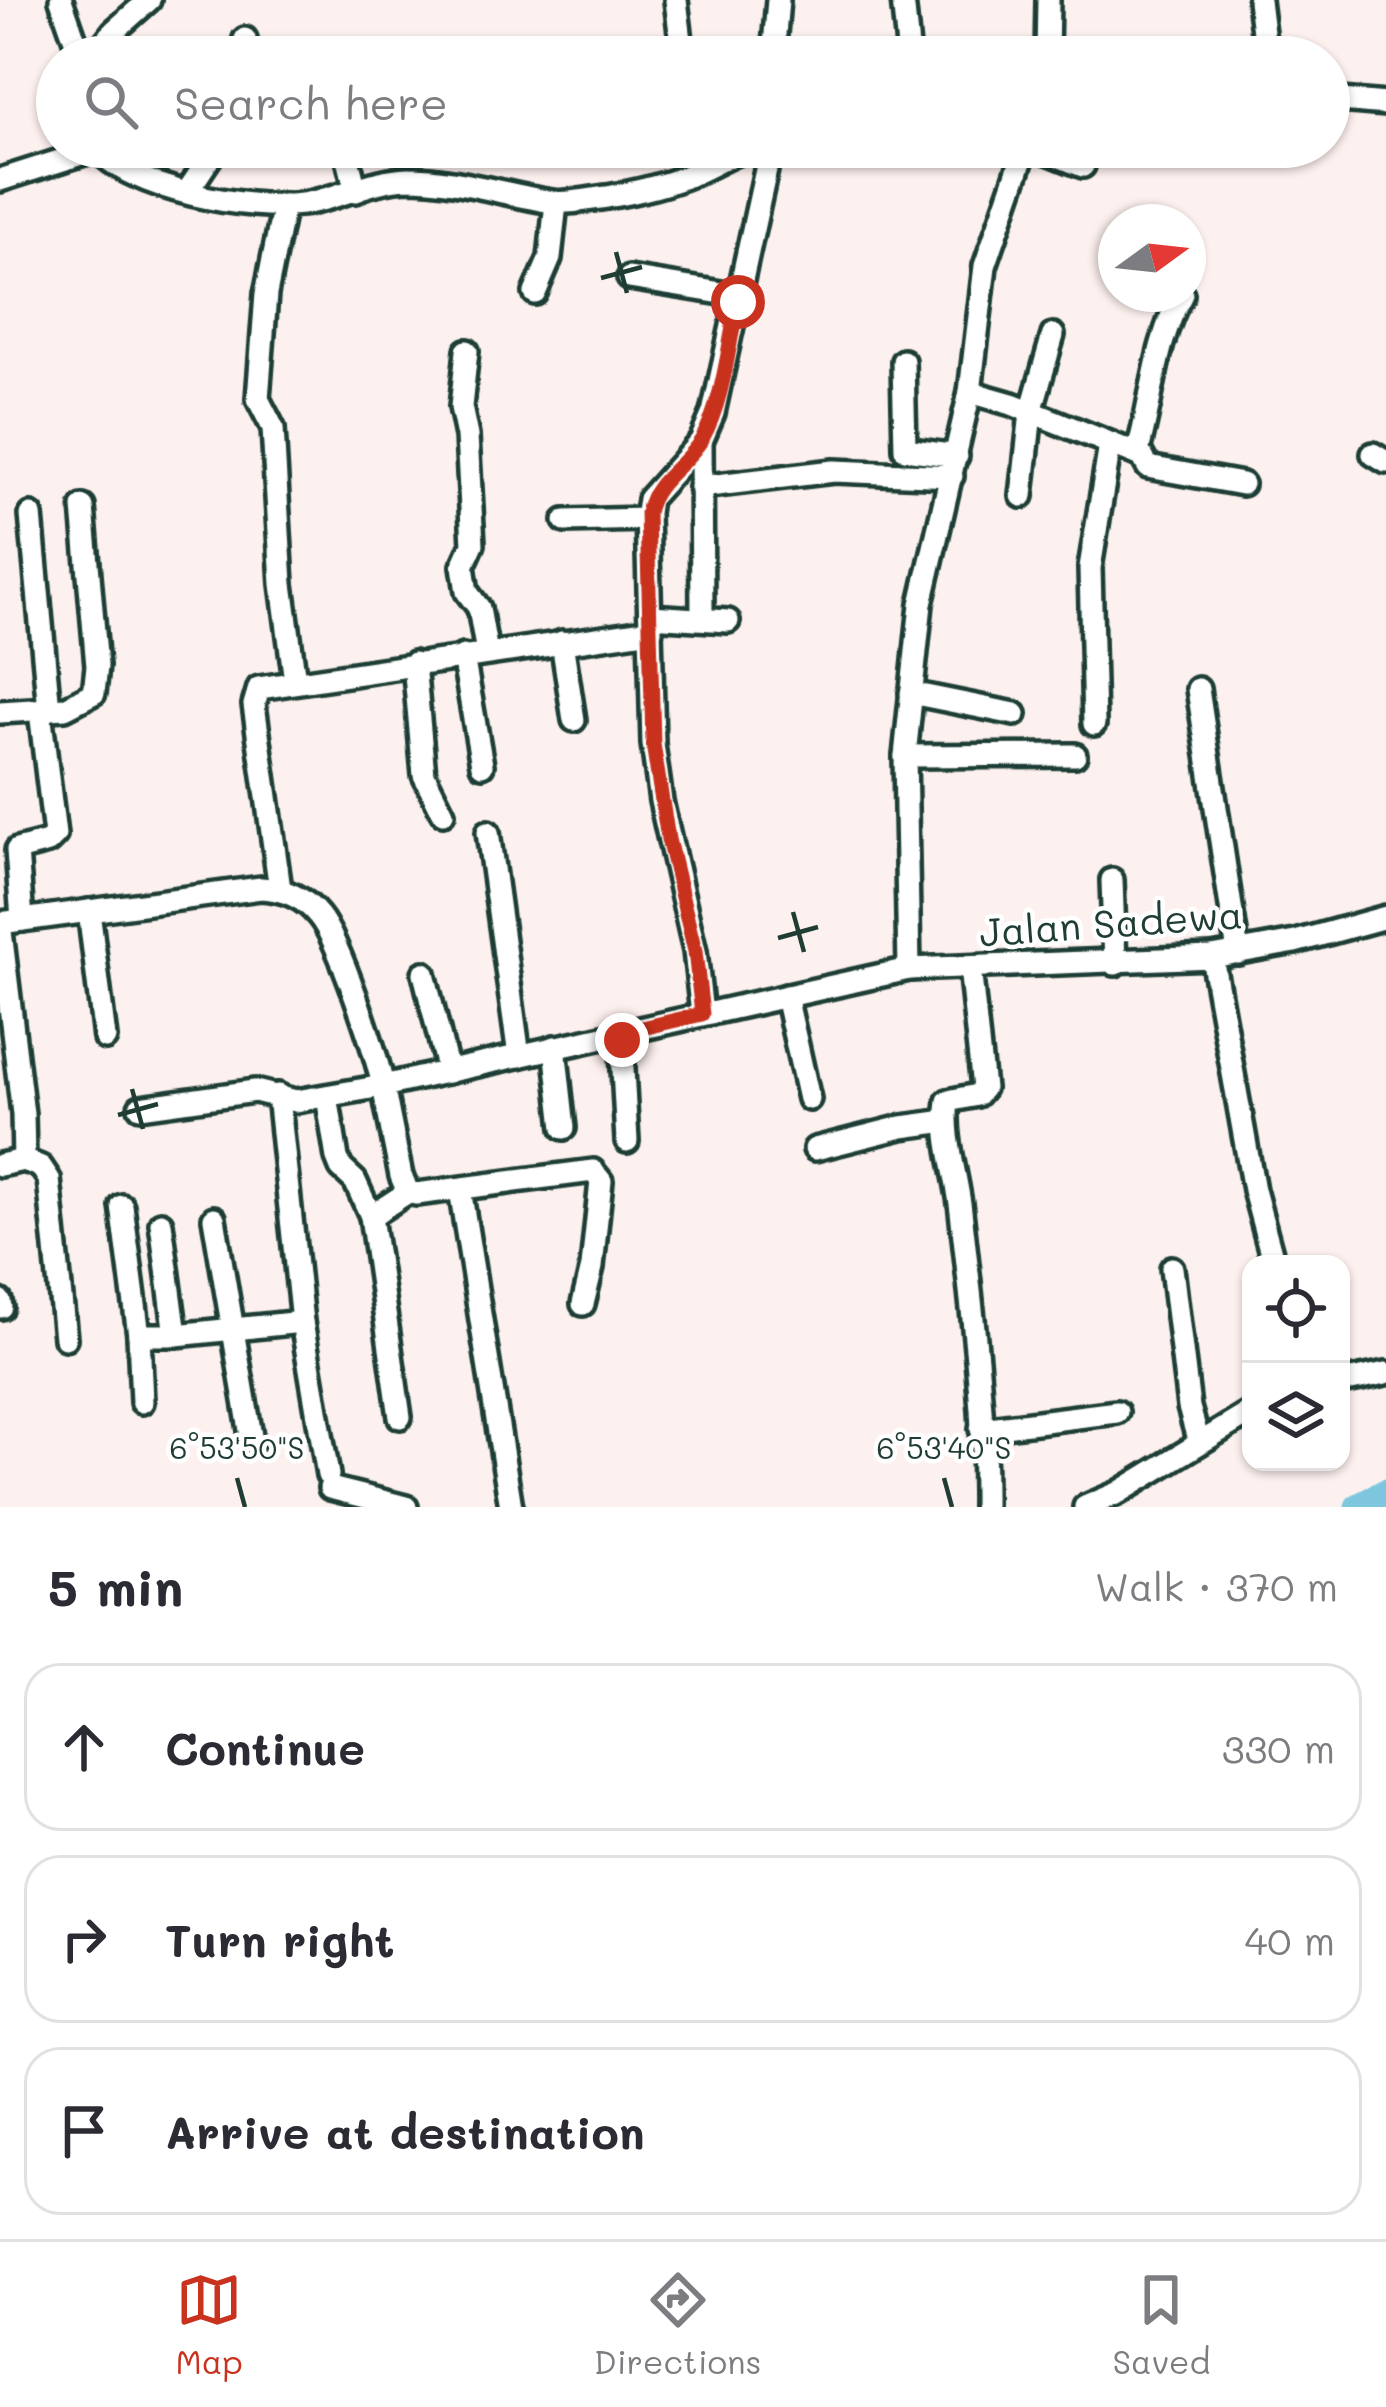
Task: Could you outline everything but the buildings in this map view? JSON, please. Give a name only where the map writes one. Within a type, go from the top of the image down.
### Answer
[{"type":"street","points":[[61,0],[74,36]]},
{"type":"street","points":[[110,36],[149,0]]},
{"type":"street","points":[[676,0],[680,36]]},
{"type":"street","points":[[775,36],[778,0]]},
{"type":"street","points":[[903,0],[907,36]]},
{"type":"street","points":[[1047,36],[1048,0]]},
{"type":"street","points":[[1259,0],[1263,36]]},
{"type":"street","points":[[1350,101],[1386,104]]},
{"type":"street","points":[[0,180],[36,168]]},
{"type":"street","points":[[126,168],[192,185],[234,202],[284,205],[353,183],[417,179],[556,203],[667,184],[704,168]]},
{"type":"street","points":[[192,185],[203,168]]},
{"type":"street","points":[[350,168],[353,183]]},
{"type":"street","points":[[702,1014],[695,951],[668,839],[656,763],[647,519],[649,499],[701,441],[713,413],[767,168]]},
{"type":"street","points":[[909,969],[905,756],[921,604],[970,392],[985,266],[1019,168]]},
{"type":"street","points":[[535,293],[550,259],[556,203]]},
{"type":"street","points":[[284,205],[266,294],[258,399],[273,428],[282,584],[295,681]]},
{"type":"street","points":[[629,278],[740,296]]},
{"type":"street","points":[[1137,454],[1161,342],[1175,312]]},
{"type":"street","points":[[1022,496],[1031,412],[1053,335]]},
{"type":"street","points":[[467,352],[461,407],[473,544],[463,566],[466,592],[480,610],[487,653]]},
{"type":"street","points":[[903,361],[905,449],[954,466]]},
{"type":"street","points":[[970,392],[1137,454],[1148,467],[1242,484]]},
{"type":"street","points":[[701,441],[702,617]]},
{"type":"street","points":[[1094,724],[1090,568],[1110,445]]},
{"type":"street","points":[[700,487],[834,471],[954,466]]},
{"type":"street","points":[[0,712],[45,710],[86,700],[96,685],[83,507]]},
{"type":"street","points":[[24,1160],[7,922],[17,850],[48,842],[56,835],[31,515]]},
{"type":"street","points":[[565,521],[647,519]]},
{"type":"street","points":[[280,889],[254,705],[260,688],[562,642],[651,623],[702,617],[728,621]]},
{"type":"street","points":[[562,642],[574,720]]},
{"type":"street","points":[[463,656],[482,765]]},
{"type":"street","points":[[414,663],[424,775],[443,813]]},
{"type":"street","points":[[1198,689],[1238,953]]},
{"type":"street","points":[[911,693],[1015,714]]},
{"type":"street","points":[[905,756],[1076,755]]},
{"type":"street","points":[[488,832],[519,1056]]},
{"type":"street","points":[[1112,880],[1115,964]]},
{"type":"street","points":[[7,922],[91,923],[261,888],[280,889],[306,903],[326,927],[383,1086],[408,1192]]},
{"type":"street","name":"Jalan Sadewa","points":[[140,1107],[255,1090],[296,1101],[383,1086],[519,1056],[622,1042],[702,1014],[909,969],[1115,964],[1214,968],[1238,953],[1386,917]]},
{"type":"street","points":[[91,923],[105,1038]]},
{"type":"street","points":[[970,968],[983,1088],[982,1093],[947,1101],[946,1121],[961,1205],[984,1507]]},
{"type":"street","points":[[1214,968],[1254,1190],[1272,1255]]},
{"type":"street","points":[[424,974],[448,1072]]},
{"type":"street","points":[[786,996],[808,1099]]},
{"type":"street","points":[[622,1042],[627,1142]]},
{"type":"street","points":[[556,1054],[564,1128]]},
{"type":"street","points":[[278,1095],[302,1322],[330,1481],[406,1507]]},
{"type":"street","points":[[327,1096],[337,1158],[355,1181],[370,1216],[400,1417]]},
{"type":"street","points":[[815,1149],[946,1121]]},
{"type":"street","points":[[0,1165],[24,1160],[41,1166],[49,1179],[65,1338]]},
{"type":"street","points":[[370,1216],[408,1192],[588,1170],[598,1174],[599,1210],[583,1304]]},
{"type":"street","points":[[460,1189],[511,1507]]},
{"type":"street","points":[[122,1206],[139,1335],[142,1402]]},
{"type":"street","points":[[214,1218],[252,1442]]},
{"type":"street","points":[[161,1223],[176,1335]]},
{"type":"street","points":[[1172,1268],[1199,1443]]},
{"type":"street","points":[[139,1335],[232,1332],[302,1322]]},
{"type":"street","points":[[1350,1380],[1386,1373]]},
{"type":"street","points":[[981,1430],[1117,1412]]},
{"type":"street","points":[[1085,1507],[1118,1493],[1242,1417]]},
{"type":"waterway","points":[[1358,1507],[1386,1492]]},
{"type":"route","points":[[622,1040],[621,1033],[702,1014],[695,951],[668,839],[653,744],[647,513],[649,499],[701,441],[713,413],[738,302]]}]
